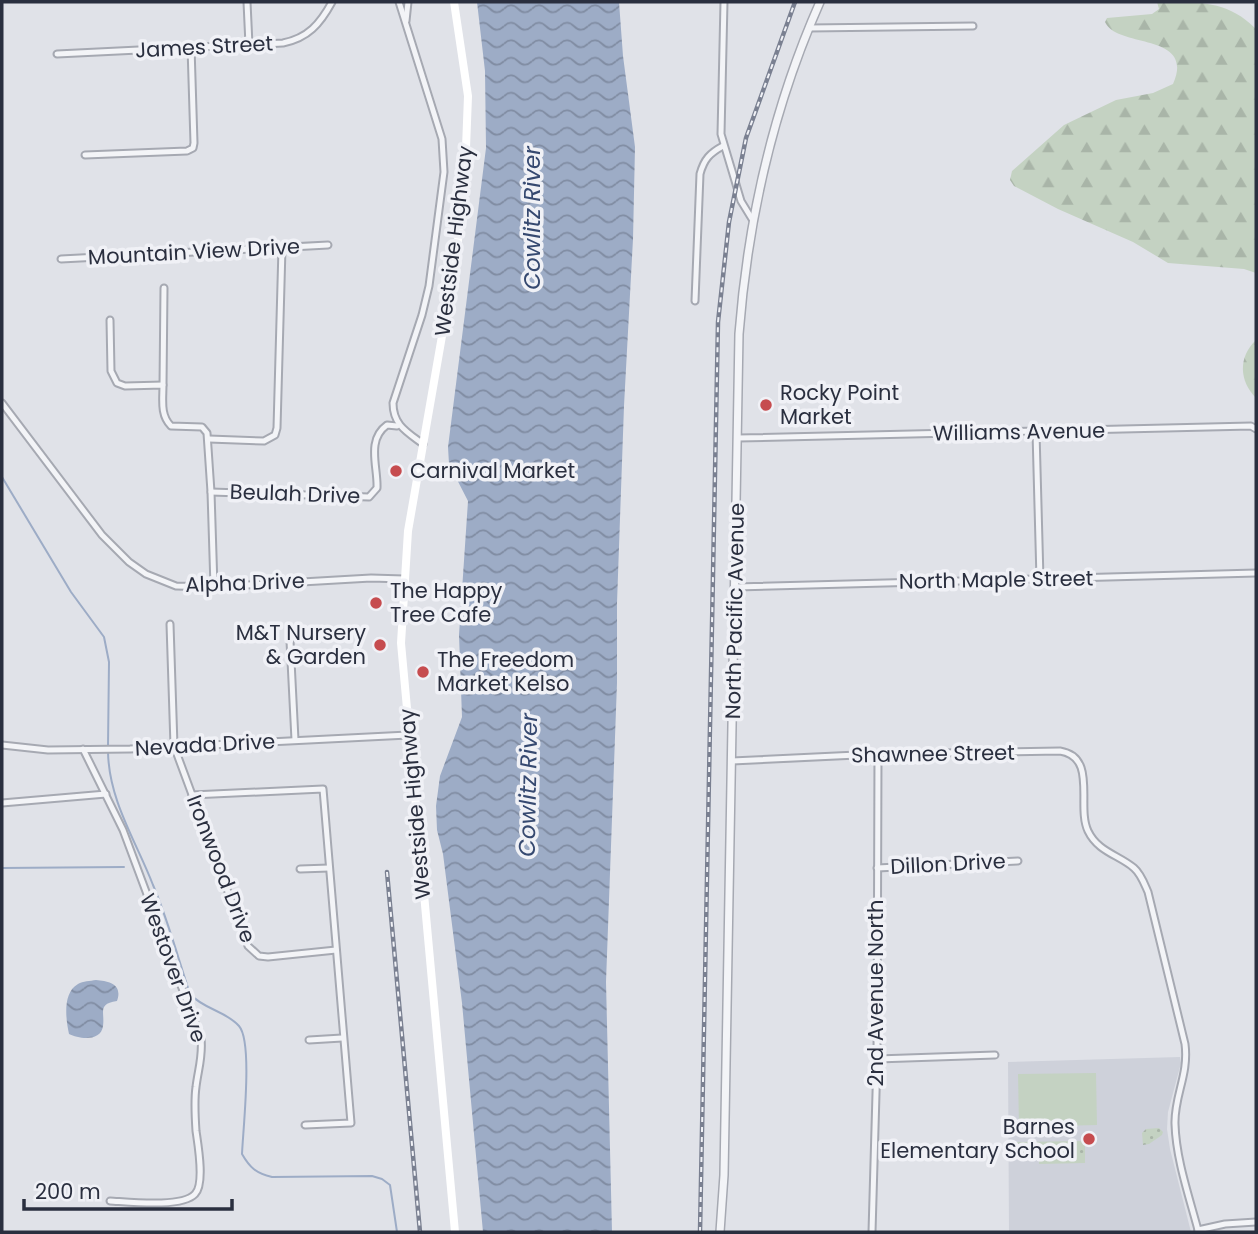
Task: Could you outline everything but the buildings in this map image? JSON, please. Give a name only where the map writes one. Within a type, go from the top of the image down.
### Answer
[{"type":"main road","name":"Westside Highway","points":[[454,2],[468,96],[465,174],[457,250],[408,531],[401,642],[455,1232]]},
{"type":"street","points":[[247,2],[249,45]]},
{"type":"street","name":"James Street","points":[[57,54],[249,45],[298,40],[312,31],[332,2]]},
{"type":"street","points":[[399,2],[442,139],[444,164],[429,286],[393,399],[393,412],[400,428],[424,444]]},
{"type":"street","points":[[406,24],[408,2]]},
{"type":"street","points":[[724,2],[720,121],[723,146],[741,201],[752,219]]},
{"type":"street","name":"North Pacific Avenue","points":[[720,1232],[736,587],[739,334],[752,219],[777,116],[820,2]]},
{"type":"street","points":[[808,28],[973,26]]},
{"type":"street","points":[[85,155],[187,151],[193,148],[191,47]]},
{"type":"street","points":[[695,301],[699,174],[703,162],[723,146]]},
{"type":"street","name":"Mountain View Drive","points":[[61,259],[328,245]]},
{"type":"street","points":[[164,288],[163,408],[166,421],[171,426],[202,427],[209,439],[264,441],[275,435],[278,428],[282,248]]},
{"type":"street","points":[[110,320],[111,371],[117,383],[125,386],[163,385]]},
{"type":"street","name":"Alpha Drive","points":[[2,403],[102,535],[129,562],[146,574],[176,586],[214,587],[371,578],[404,579]]},
{"type":"street","name":"Beulah Drive","points":[[209,439],[211,492],[369,497],[377,488],[377,438],[387,425],[400,428]]},
{"type":"street","name":"Williams Avenue","points":[[738,438],[1251,426],[1256,429]]},
{"type":"street","points":[[1037,432],[1040,579]]},
{"type":"street","points":[[211,492],[214,587]]},
{"type":"street","name":"North Maple Street","points":[[736,587],[1256,573]]},
{"type":"street","name":"Ironwood Drive","points":[[170,624],[174,746],[248,946],[259,956],[268,957],[336,950]]},
{"type":"street","points":[[290,641],[295,740]]},
{"type":"street","name":"Nevada Drive","points":[[2,745],[48,750],[408,736]]},
{"type":"street","name":"Westover Drive","points":[[83,749],[123,830],[201,1039],[203,1051],[196,1087],[195,1117],[201,1184],[195,1195],[183,1201],[161,1203],[110,1201]]},
{"type":"street","name":"Shawnee Street","points":[[732,761],[878,754],[1069,752],[1081,766],[1086,829],[1102,849],[1133,867],[1141,876],[1148,892],[1188,1061],[1175,1124],[1177,1146],[1198,1231]]},
{"type":"street","name":"2nd Avenue North","points":[[872,1232],[877,1059],[878,754]]},
{"type":"street","points":[[192,795],[323,789],[351,1123],[305,1125]]},
{"type":"street","points":[[2,803],[106,794]]},
{"type":"street","name":"Dillon Drive","points":[[877,867],[1018,861]]},
{"type":"street","points":[[300,869],[329,868]]},
{"type":"street","points":[[309,1040],[342,1038]]},
{"type":"street","points":[[877,1059],[995,1055]]},
{"type":"street","points":[[1198,1231],[1226,1224],[1256,1222]]},
{"type":"shaded area","name":"Barnes Elementary School","points":[[1180,1057],[1167,1129],[1191,1232],[1009,1232],[1008,1062]]},
{"type":"green space","points":[[1157,2],[1211,4],[1234,12],[1255,28],[1256,273],[1244,269],[1168,263],[1133,242],[1014,186],[1010,180],[1012,171],[1064,125],[1116,100],[1153,93],[1173,84],[1177,68],[1174,56],[1165,49],[1124,36],[1112,30],[1105,22],[1107,18],[1152,14],[1159,9]]},
{"type":"green space","points":[[1256,340],[1256,398],[1246,384],[1243,369],[1246,354]]},
{"type":"green space","points":[[1096,1073],[1097,1125],[1019,1127],[1018,1074]]},
{"type":"green space","points":[[1159,1128],[1163,1132],[1162,1135],[1143,1145],[1142,1133],[1146,1129]]},
{"type":"green space","points":[[1085,1141],[1085,1163],[1039,1164],[1039,1157],[1015,1157],[1015,1142]]},
{"type":"water","name":"Cowlitz River","points":[[477,2],[619,2],[635,147],[617,603],[617,683],[606,982],[612,1232],[483,1232],[462,1003],[443,854],[437,830],[436,806],[440,776],[462,717],[459,635],[468,501],[449,464],[448,447],[486,148],[485,71]]},
{"type":"water","points":[[96,980],[116,987],[117,1001],[104,1007],[103,1026],[98,1035],[84,1038],[69,1034],[66,1007],[69,994],[78,984]]},
{"type":"waterway","points":[[2,477],[71,592],[104,637],[109,662],[108,746]]},
{"type":"waterway","points":[[108,752],[118,804],[158,898],[190,994],[234,1021],[243,1035],[246,1067],[242,1154],[254,1169],[272,1177],[372,1176],[382,1179],[390,1185],[397,1232]]},
{"type":"waterway","points":[[2,868],[124,867]]},
{"type":"railway","points":[[700,1232],[718,322],[729,222],[746,138],[795,2]]},
{"type":"railway","points":[[387,872],[420,1232]]},
{"type":"place","name":"Rocky Point Market","points":[[766,405]]},
{"type":"place","name":"Carnival Market","points":[[396,471]]},
{"type":"place","name":"The Happy Tree Cafe","points":[[376,603]]},
{"type":"place","name":"M&T Nursery & Garden","points":[[380,645]]},
{"type":"place","name":"The Freedom Market Kelso","points":[[423,672]]},
{"type":"place","name":"Barnes Elementary School","points":[[1089,1139]]}]
